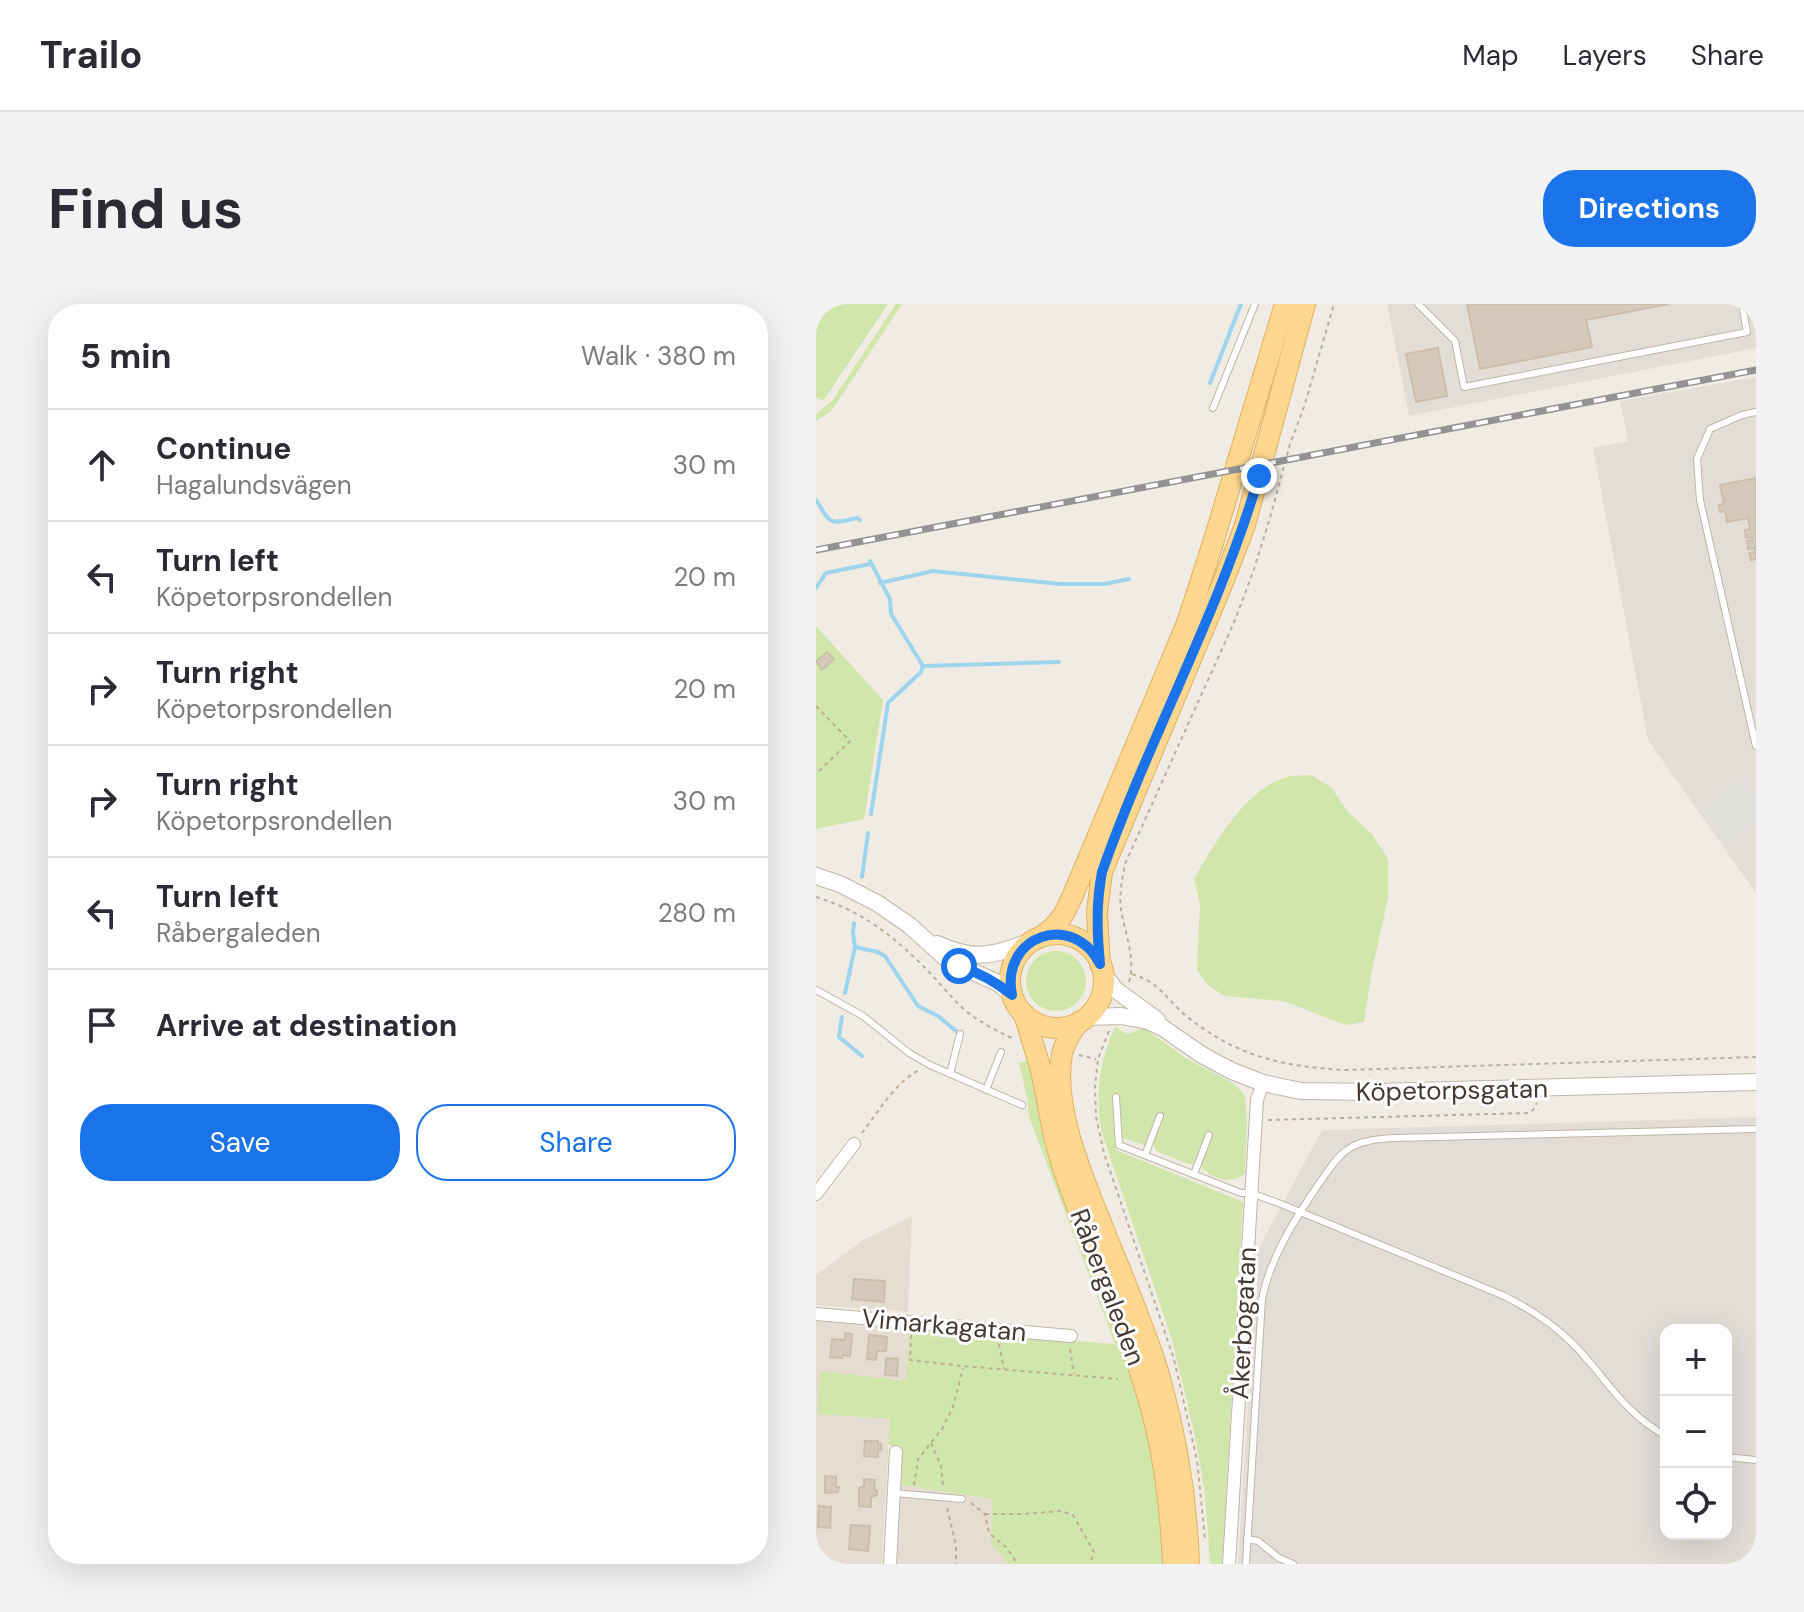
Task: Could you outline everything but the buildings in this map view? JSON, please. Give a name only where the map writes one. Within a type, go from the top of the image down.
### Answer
[{"type":"main road","points":[[1285,304],[1187,623],[1062,919],[1020,952],[1013,965],[1010,980],[1012,995],[1024,1014],[1036,1023],[1065,1027],[1083,1019],[1101,998],[1103,986],[1097,921],[1102,872],[1245,525],[1305,304]]},
{"type":"main road","points":[[1037,939],[1063,934],[1077,938],[1089,946],[1102,969]]},
{"type":"main road","name":"Råbergaleden","points":[[1024,1014],[1041,1070],[1062,1165],[1130,1342],[1155,1425],[1168,1502],[1173,1564]]},
{"type":"main road","name":"Råbergaleden","points":[[1083,1019],[1065,1043],[1061,1063],[1069,1134],[1159,1375],[1180,1464],[1189,1564]]},
{"type":"street","points":[[816,876],[877,903],[909,925],[949,961],[998,983],[1012,995]]},
{"type":"street","points":[[923,938],[968,955],[1003,952],[1037,939]]},
{"type":"street","name":"Köpetorpsgatan","points":[[1102,969],[1116,990],[1155,1018],[1163,1028]]},
{"type":"street","name":"Köpetorpsgatan","points":[[1083,1019],[1134,1017],[1163,1028],[1215,1063],[1247,1078],[1290,1089],[1322,1092],[1756,1082]]},
{"type":"street","name":"Åkerbogatan","points":[[1229,1564],[1255,1121],[1263,1083]]},
{"type":"street","points":[[816,1194],[854,1144]]},
{"type":"street","name":"Vimarkagatan","points":[[816,1314],[1070,1336]]},
{"type":"street","points":[[890,1564],[896,1452]]},
{"type":"lane","points":[[1213,408],[1255,304]]},
{"type":"lane","points":[[1418,304],[1455,341],[1464,387],[1747,332],[1742,304]]},
{"type":"lane","points":[[1756,412],[1710,429],[1697,459],[1700,500],[1756,746]]},
{"type":"lane","points":[[816,990],[863,1016],[909,1053],[930,1065],[1022,1105]]},
{"type":"lane","points":[[950,1074],[960,1034]]},
{"type":"lane","points":[[986,1090],[1001,1052]]},
{"type":"lane","points":[[1116,1097],[1119,1145],[1241,1193],[1251,1193],[1502,1295],[1539,1315],[1570,1341],[1614,1394],[1660,1432]]},
{"type":"lane","points":[[1145,1155],[1160,1116]]},
{"type":"lane","points":[[1246,1564],[1262,1299],[1266,1278],[1299,1212],[1347,1150],[1372,1140],[1395,1138],[1756,1129]]},
{"type":"lane","points":[[1194,1174],[1209,1135]]},
{"type":"lane","points":[[1732,1458],[1756,1460]]},
{"type":"lane","points":[[894,1493],[962,1499]]},
{"type":"lane","points":[[1247,1539],[1258,1541],[1279,1558],[1293,1564]]},
{"type":"path","points":[[1334,304],[1270,518],[1235,620],[1125,864],[1120,898],[1131,974],[1152,982],[1183,1013],[1233,1046],[1293,1066],[1346,1070],[1756,1057]]},
{"type":"path","points":[[816,706],[850,741],[816,774]]},
{"type":"path","points":[[816,897],[878,926],[904,947],[964,1009],[1024,1043]]},
{"type":"path","points":[[1112,1024],[1098,1059],[1094,1102],[1098,1131],[1174,1359],[1197,1460],[1206,1547]]},
{"type":"path","points":[[1070,1053],[1098,1059]]},
{"type":"path","points":[[854,1144],[892,1095],[913,1074],[930,1065]]},
{"type":"path","points":[[1255,1121],[1529,1113],[1538,1101],[1538,1088]]},
{"type":"path","points":[[912,1322],[910,1360],[1118,1379]]},
{"type":"path","points":[[995,1329],[1004,1370]]},
{"type":"path","points":[[1070,1336],[1074,1376]]},
{"type":"path","points":[[912,1494],[918,1459],[942,1429],[953,1407],[963,1366]]},
{"type":"path","points":[[931,1442],[941,1466],[943,1497],[956,1545],[956,1564]]},
{"type":"path","points":[[962,1499],[985,1514],[989,1533],[1006,1547],[1018,1564]]},
{"type":"path","points":[[985,1514],[1061,1511],[1073,1515],[1094,1552],[1090,1564]]},
{"type":"shaded area","points":[[1387,304],[1756,304],[1756,348],[1409,416]]},
{"type":"shaded area","points":[[1756,377],[1756,893],[1648,740],[1593,448],[1628,441],[1620,401]]},
{"type":"shaded area","points":[[1741,777],[1756,797],[1756,824],[1727,845],[1699,808]]},
{"type":"shaded area","points":[[1756,1117],[1756,1564],[1238,1564],[1257,1251],[1322,1130]]},
{"type":"shaded area","points":[[912,1216],[908,1312],[816,1305],[816,1275],[863,1240]]},
{"type":"shaded area","points":[[816,1321],[910,1328],[906,1382],[821,1372],[819,1414],[890,1419],[882,1564],[816,1564]]},
{"type":"shaded area","points":[[901,1485],[992,1499],[991,1543],[1008,1564],[897,1564]]},
{"type":"green space","points":[[816,304],[888,304],[823,401],[816,397]]},
{"type":"green space","points":[[896,304],[902,304],[836,404],[816,421],[816,414],[832,401]]},
{"type":"green space","points":[[816,626],[883,700],[864,819],[816,829]]},
{"type":"green space","points":[[1311,775],[1331,787],[1348,812],[1372,834],[1388,859],[1388,898],[1364,1022],[1346,1025],[1283,1001],[1224,996],[1207,984],[1197,970],[1200,904],[1194,879],[1222,833],[1247,803],[1276,781]]},
{"type":"green space","points":[[1056,951],[1068,953],[1077,960],[1084,969],[1084,993],[1077,1002],[1068,1009],[1056,1011],[1044,1009],[1035,1002],[1028,993],[1026,981],[1028,969],[1035,960],[1044,953]]},
{"type":"green space","points":[[1115,1027],[1128,1034],[1143,1028],[1147,1030],[1187,1059],[1233,1083],[1245,1095],[1245,1173],[1228,1180],[1216,1177],[1201,1166],[1208,1133],[1193,1164],[1156,1151],[1153,1142],[1163,1114],[1159,1113],[1144,1145],[1122,1138],[1114,1096],[1116,1150],[1243,1202],[1222,1564],[1210,1564],[1201,1469],[1172,1340],[1102,1133],[1100,1079]]},
{"type":"green space","points":[[1028,1060],[1050,1157],[1122,1343],[1140,1402],[1154,1461],[1164,1564],[1008,1564],[991,1543],[992,1499],[901,1485],[902,1451],[888,1444],[890,1419],[818,1414],[820,1371],[906,1381],[910,1328],[1115,1344],[1029,1117],[1019,1063]]},
{"type":"waterway","points":[[1210,383],[1241,304]]},
{"type":"waterway","points":[[816,500],[832,521],[860,520]]},
{"type":"waterway","points":[[870,561],[890,599],[891,614],[923,666],[921,672],[888,703],[871,814]]},
{"type":"waterway","points":[[816,588],[826,573],[870,564]]},
{"type":"waterway","points":[[880,583],[933,571],[1060,584],[1105,584],[1129,579]]},
{"type":"waterway","points":[[923,666],[1059,662]]},
{"type":"waterway","points":[[862,877],[868,833]]},
{"type":"waterway","points":[[845,993],[855,947],[854,923]]},
{"type":"waterway","points":[[855,947],[885,956],[918,1006],[938,1016],[956,1031]]},
{"type":"waterway","points":[[842,1017],[839,1037],[862,1056]]},
{"type":"railway","points":[[816,550],[1756,370]]},
{"type":"route","points":[[959,966],[998,983],[1012,995],[1011,972],[1016,958],[1025,946],[1049,934],[1077,938],[1093,952],[1100,964],[1097,912],[1102,872],[1224,580],[1259,476]]}]
